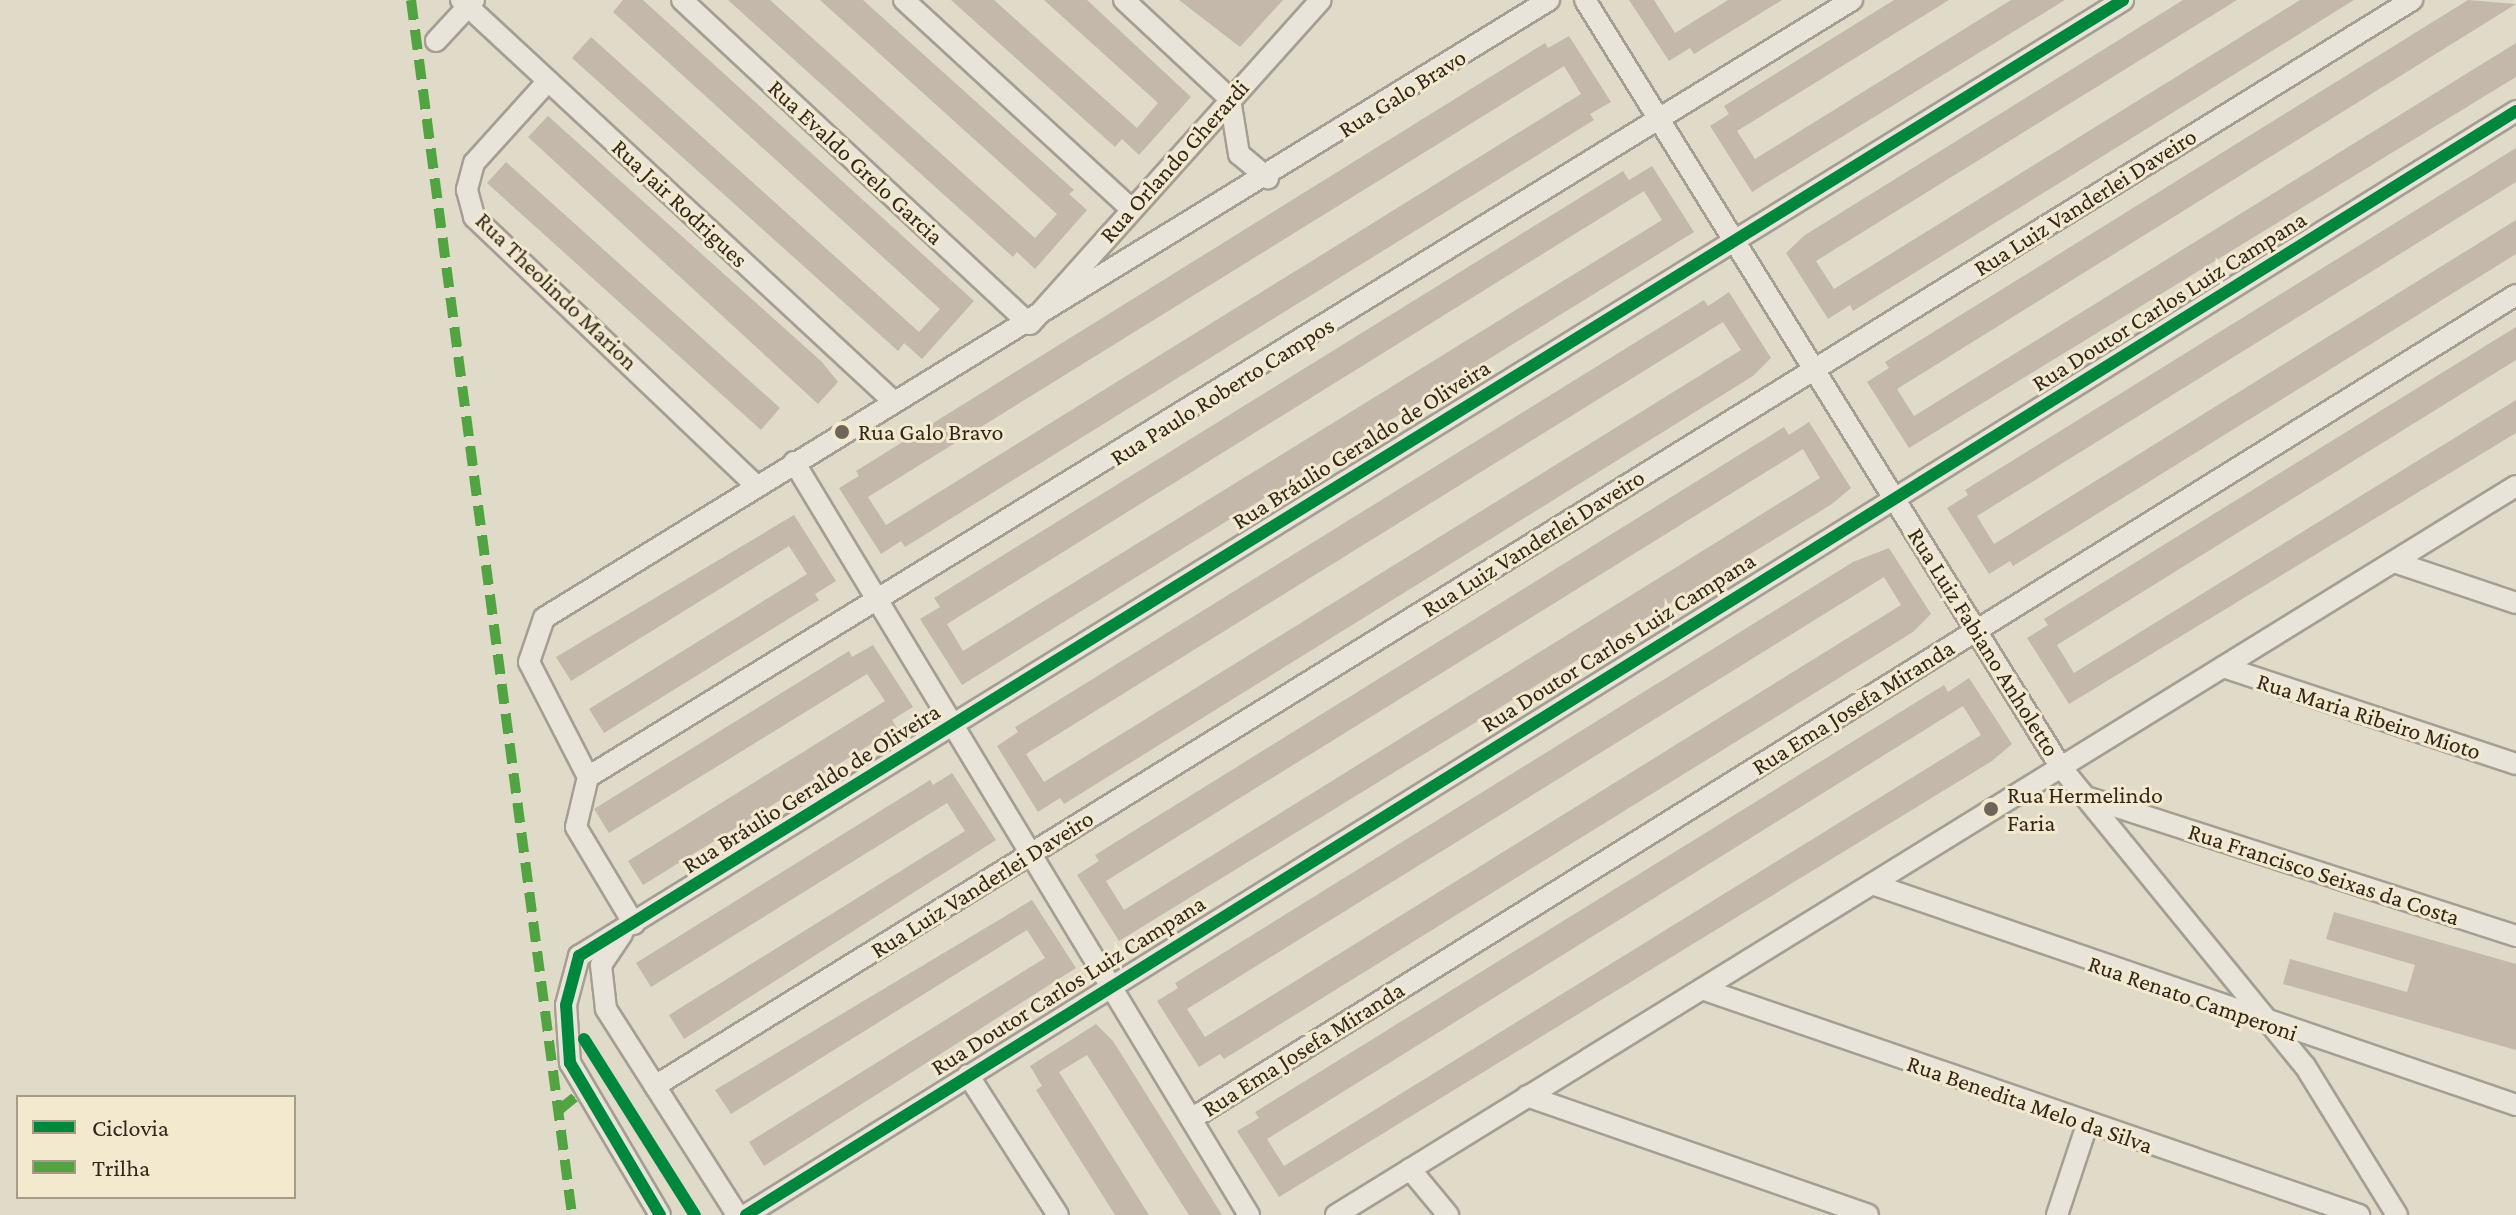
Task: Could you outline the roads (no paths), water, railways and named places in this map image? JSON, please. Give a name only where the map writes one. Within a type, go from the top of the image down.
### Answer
[{"type":"street","name":"Rua Evaldo Grelo Garcia","points":[[682,0],[1030,324]]},
{"type":"street","points":[[904,0],[1130,208]]},
{"type":"street","points":[[1124,0],[1230,99],[1239,154],[1268,178]]},
{"type":"street","name":"Rua Orlando Gherardi","points":[[1030,324],[1130,208],[1321,0]]},
{"type":"street","name":"Rua Galo Bravo","points":[[588,777],[534,680],[529,647],[544,618],[892,400],[1030,324],[1268,178],[1549,0]]},
{"type":"street","name":"Rua Luiz Fabiano Anholetto","points":[[1585,0],[2060,766],[2277,1029],[2397,1215]]},
{"type":"street","name":"Rua Paulo Roberto Campos","points":[[588,777],[879,603],[1852,0]]},
{"type":"street","name":"Rua Bráulio Geraldo de Oliveira","points":[[660,1215],[581,1092],[570,1063],[566,1005],[579,956],[953,726],[1732,238],[2123,0]]},
{"type":"street","name":"Rua Luiz Vanderlei Daveiro","points":[[655,1086],[2412,0]]},
{"type":"street","points":[[436,41],[467,2]]},
{"type":"street","name":"Rua Jair Rodrigues","points":[[467,2],[892,400]]},
{"type":"street","name":"Rua Theolindo Marion","points":[[548,81],[474,163],[467,190],[474,217],[754,484]]},
{"type":"street","name":"Rua Doutor Carlos Luiz Campana","points":[[746,1215],[1109,984],[2516,111]]},
{"type":"street","name":"Rua Ema Josefa Miranda","points":[[1191,1119],[2516,295]]},
{"type":"street","points":[[794,462],[1249,1215]]},
{"type":"street","points":[[1336,1215],[2516,486]]},
{"type":"street","points":[[2394,562],[2516,603]]},
{"type":"street","name":"Rua Maria Ribeiro Mioto","points":[[2223,667],[2516,764]]},
{"type":"street","points":[[588,777],[576,827],[629,926],[601,965],[606,1009],[737,1215]]},
{"type":"street","name":"Rua Francisco Seixas da Costa","points":[[2086,797],[2516,936]]},
{"type":"street","name":"Rua Renato Camperoni","points":[[1872,884],[2277,1029],[2516,1105]]},
{"type":"street","name":"Rua Benedita Melo da Silva","points":[[1702,989],[2087,1125],[2359,1215]]},
{"type":"street","points":[[566,1005],[606,1009]]},
{"type":"street","points":[[968,1075],[1058,1215]]},
{"type":"street","points":[[1527,1096],[1868,1215]]},
{"type":"street","points":[[2057,1215],[2087,1125]]},
{"type":"street","points":[[1410,1169],[1448,1215]]},
{"type":"place","name":"Rua Galo Bravo","points":[[842,432]]},
{"type":"place","name":"Rua Hermelindo Faria","points":[[1991,809]]}]
